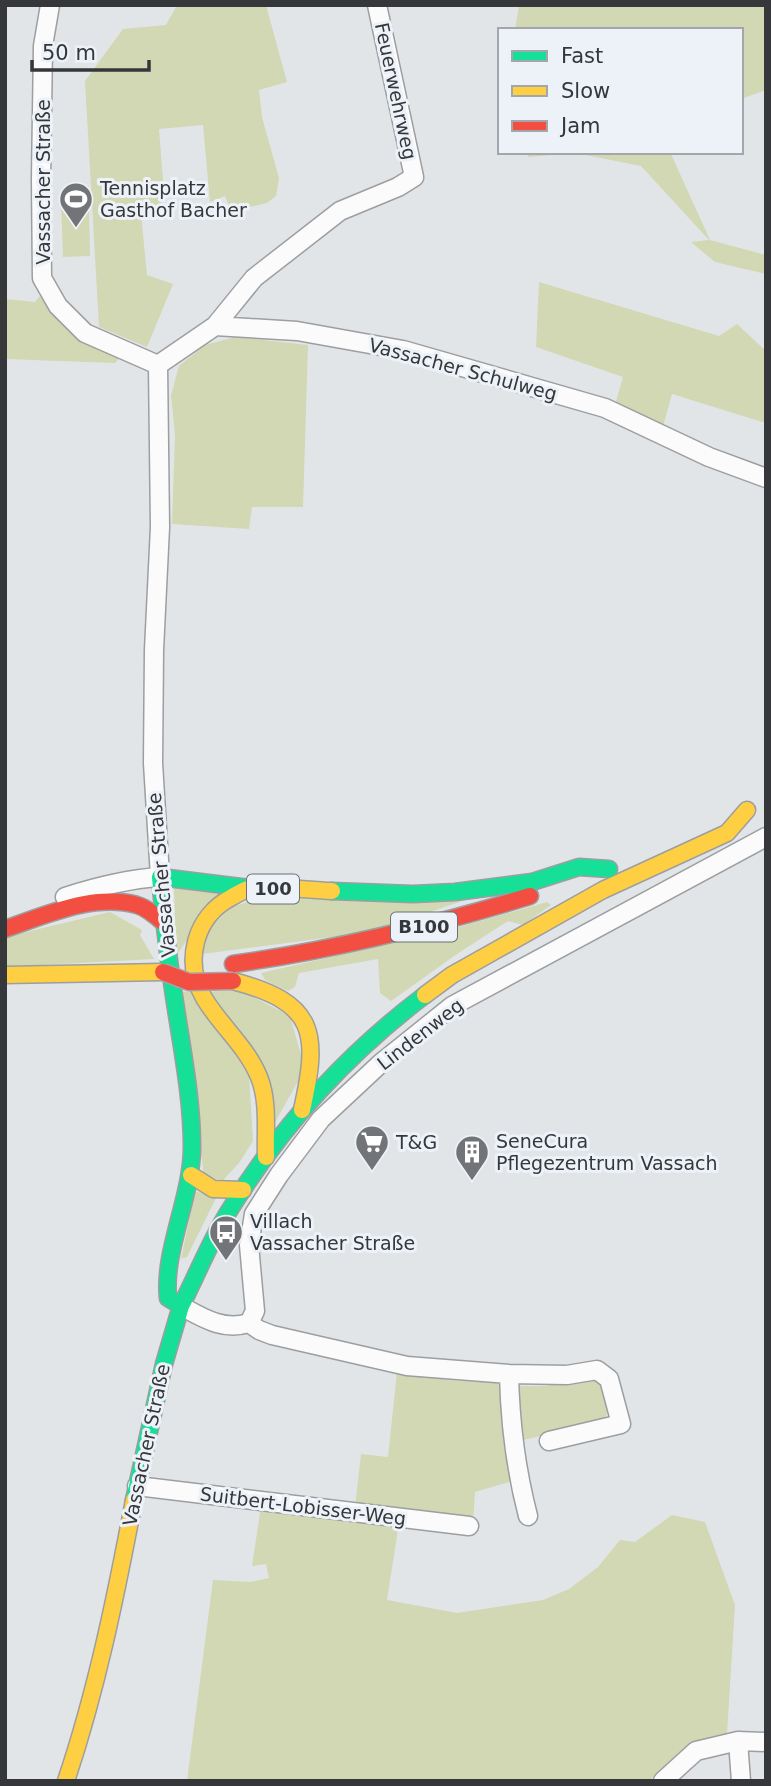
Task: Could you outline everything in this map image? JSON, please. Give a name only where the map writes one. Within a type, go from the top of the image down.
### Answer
[{"type":"main road","name":"B100","points":[[233,972],[279,958],[414,930],[531,896],[609,869],[766,801]]},
{"type":"main road","points":[[181,1306],[214,1238],[266,1157],[302,1110],[363,1046],[452,975],[603,890],[727,833],[747,810]]},
{"type":"main road","name":"100","points":[[160,877],[249,888],[423,894],[532,882],[579,867],[609,869]]},
{"type":"main road","name":"Vassacher Straße","points":[[66,1781],[94,1692],[153,1400],[181,1306],[168,1298],[166,1280],[191,1175],[191,1114],[160,877]]},
{"type":"main road","name":"100","points":[[249,888],[220,903],[204,921],[195,941],[192,957],[204,998],[242,1048],[259,1076],[264,1096],[266,1157]]},
{"type":"main road","points":[[5,929],[90,903],[116,901],[139,905],[164,923]]},
{"type":"main road","points":[[5,975],[163,972],[189,982],[233,972],[276,995],[296,1011],[308,1029],[312,1050],[302,1110]]},
{"type":"main road","points":[[191,1175],[213,1189],[243,1190]]},
{"type":"street","name":"Vassacher Straße","points":[[50,5],[43,46],[42,278],[58,306],[85,333],[158,366],[160,527],[154,650],[153,763],[160,877]]},
{"type":"street","name":"Feuerwehrweg","points":[[215,326],[254,278],[340,211],[398,187],[414,177],[377,5]]},
{"type":"street","points":[[158,366],[215,326]]},
{"type":"street","name":"Vassacher Schulweg","points":[[215,326],[297,331],[403,350],[605,408],[709,457],[766,478]]},
{"type":"street","name":"Lindenweg","points":[[249,1323],[255,1311],[249,1245],[254,1214],[321,1119],[381,1063],[452,1006],[766,837]]},
{"type":"street","points":[[5,916],[96,887],[132,879],[160,877]]},
{"type":"street","points":[[181,1306],[225,1326],[249,1323],[272,1335],[407,1366],[509,1374],[568,1375],[597,1370],[609,1379],[621,1424],[549,1441]]},
{"type":"street","points":[[509,1374],[510,1409],[520,1487],[528,1516]]},
{"type":"street","name":"Suitbert-Lobisser-Weg","points":[[136,1486],[469,1527]]},
{"type":"street","points":[[663,1781],[696,1751],[738,1741],[766,1742]]},
{"type":"street","points":[[738,1741],[741,1781]]},
{"type":"green space","points":[[177,5],[266,5],[287,82],[259,90],[262,117],[279,178],[276,196],[267,203],[231,211],[225,196],[210,202],[203,125],[159,129],[164,193],[160,211],[141,214],[147,275],[173,284],[147,347],[99,327],[85,81],[123,29],[166,25]]},
{"type":"green space","points":[[519,5],[766,5],[766,90],[743,98],[743,28],[515,28]]},
{"type":"green space","points":[[528,154],[564,154],[528,157]]},
{"type":"green space","points":[[581,154],[671,154],[710,240],[766,255],[766,274],[715,262],[691,242],[709,240],[641,166]]},
{"type":"green space","name":"Tennisplatz Gasthof Bacher","points":[[89,201],[90,256],[63,257],[61,202]]},
{"type":"green space","points":[[539,282],[719,336],[737,324],[766,351],[766,423],[672,394],[662,430],[615,405],[623,377],[536,347]]},
{"type":"green space","points":[[40,296],[69,331],[120,357],[115,363],[5,359],[5,299],[35,302]]},
{"type":"green space","points":[[235,337],[308,345],[303,507],[252,507],[249,529],[172,524],[175,435],[171,395],[179,366],[205,345]]},
{"type":"green space","points":[[174,887],[221,892],[176,956]]},
{"type":"green space","points":[[260,898],[465,900],[371,932],[202,954],[207,930],[232,907]]},
{"type":"green space","points":[[547,902],[551,905],[523,925],[508,921],[391,1001],[380,993],[378,959],[299,973],[295,987],[288,991],[265,980],[261,973],[449,930]]},
{"type":"green space","points":[[110,912],[142,930],[140,935],[154,959],[5,967],[5,937]]},
{"type":"green space","points":[[238,989],[290,1016],[305,1069],[274,1124],[208,992]]},
{"type":"green space","points":[[193,991],[249,1073],[253,1141],[239,1163],[223,1180],[204,1177],[180,992]]},
{"type":"green space","points":[[195,1191],[216,1198],[187,1257],[181,1259]]},
{"type":"green space","points":[[397,1372],[448,1380],[497,1383],[505,1392],[516,1480],[475,1492],[473,1522],[355,1507],[361,1454],[388,1457]]},
{"type":"green space","points":[[594,1379],[602,1383],[608,1404],[607,1414],[601,1423],[518,1441],[516,1389],[520,1386],[545,1386]]},
{"type":"green space","points":[[261,1506],[399,1523],[387,1600],[457,1613],[543,1600],[569,1589],[598,1567],[620,1540],[635,1542],[672,1515],[705,1522],[735,1605],[727,1734],[693,1745],[676,1756],[649,1781],[187,1781],[213,1580],[250,1582],[269,1578],[266,1564],[252,1566]]},
{"type":"traffic: fast","points":[[332,891],[413,894],[455,892],[532,882],[579,867],[609,869]]},
{"type":"traffic: fast","points":[[134,1500],[164,1364],[181,1306],[168,1298],[168,1280],[173,1243],[188,1185],[192,1147],[189,1095],[160,877]]},
{"type":"traffic: fast","points":[[160,877],[249,888]]},
{"type":"traffic: fast","points":[[181,1306],[222,1222],[270,1151],[342,1067],[425,995]]},
{"type":"traffic: slow","points":[[425,995],[452,975],[603,890],[727,833],[747,810]]},
{"type":"traffic: slow","points":[[266,1157],[262,1086],[248,1056],[204,998],[194,969],[196,941],[201,928],[219,905],[247,889],[272,887],[332,891]]},
{"type":"traffic: slow","points":[[5,975],[163,972]]},
{"type":"traffic: slow","points":[[233,981],[282,1000],[296,1011],[305,1025],[310,1041],[310,1060],[302,1110]]},
{"type":"traffic: slow","points":[[191,1175],[213,1189],[243,1190]]},
{"type":"traffic: slow","points":[[66,1781],[96,1677],[134,1500]]},
{"type":"traffic: jam","points":[[233,964],[383,936],[530,896]]},
{"type":"traffic: jam","points":[[5,929],[70,907],[104,902],[137,905],[164,923]]},
{"type":"traffic: jam","points":[[163,972],[189,982],[233,981]]},
{"type":"place","name":"Tennisplatz Gasthof Bacher","points":[[76,229]]},
{"type":"place","name":"T&G","points":[[372,1172]]},
{"type":"place","name":"SeneCura Pflegezentrum Vassach","points":[[472,1182]]},
{"type":"place","name":"Villach Vassacher Straße","points":[[226,1262]]}]
